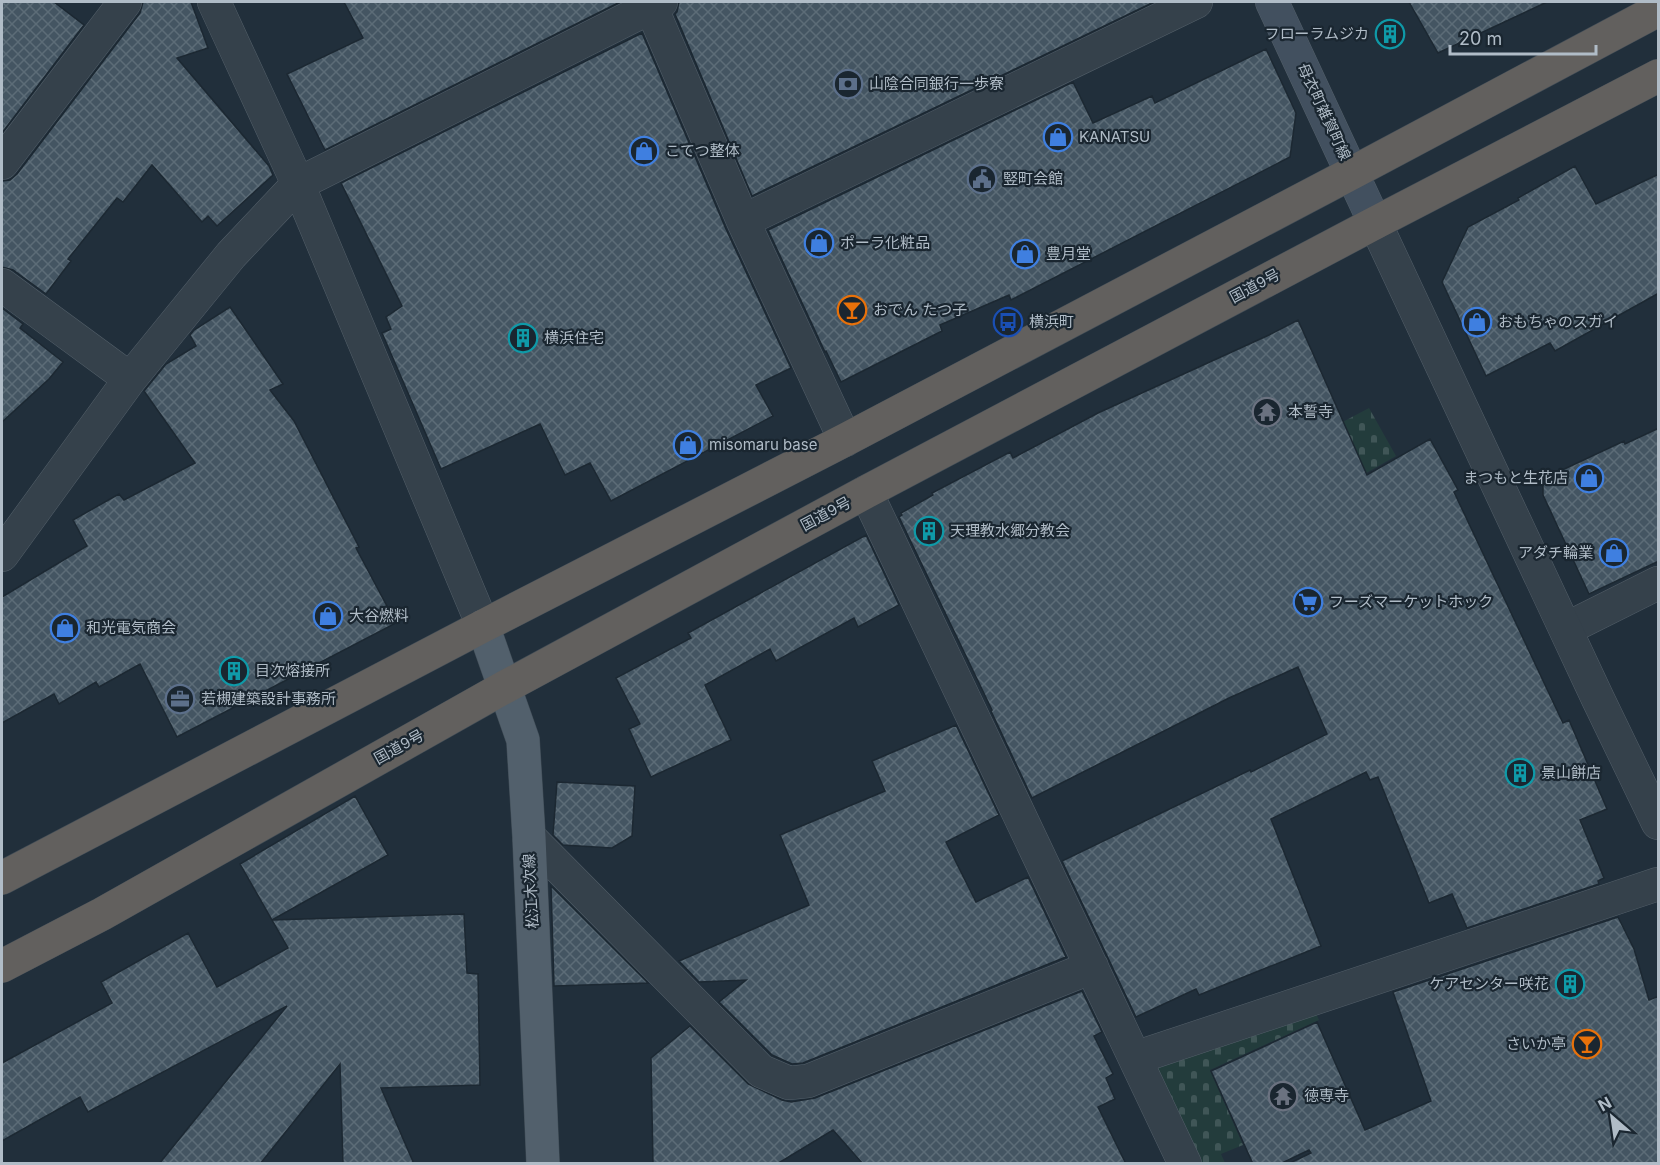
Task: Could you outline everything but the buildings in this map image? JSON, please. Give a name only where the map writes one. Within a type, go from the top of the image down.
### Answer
[{"type":"highway","points":[[2,878],[844,440],[1659,10]]},
{"type":"highway","name":"国道9号","points":[[2,966],[113,908],[506,687],[866,492],[1659,76]]},
{"type":"main road","name":"母衣町雑賀町線","points":[[1272,2],[1375,223]]},
{"type":"main road","name":"松江木次線","points":[[483,626],[523,740],[543,1164]]},
{"type":"street","points":[[2,163],[125,2]]},
{"type":"street","points":[[214,2],[298,184],[483,626]]},
{"type":"street","points":[[743,221],[1196,2]]},
{"type":"street","points":[[2,555],[129,379],[231,255],[298,184],[654,3],[743,221],[844,440]]},
{"type":"street","points":[[1375,223],[1598,699],[1659,823]]},
{"type":"street","points":[[2,285],[129,379]]},
{"type":"street","points":[[866,492],[1185,1164]]},
{"type":"street","points":[[1566,629],[1659,583]]},
{"type":"street","points":[[529,837],[761,1071],[789,1083],[808,1081],[1092,967]]},
{"type":"street","points":[[1135,1058],[1659,884]]},
{"type":"green space","points":[[1369,408],[1396,456],[1293,515],[1335,426]]},
{"type":"green space","points":[[1312,1005],[1319,1020],[1210,1070],[1243,1145],[1221,1154],[1225,1163],[1201,1163],[1151,1061]]},
{"type":"place","name":"フローラムジカ","points":[[1390,34]]},
{"type":"place","name":"山陰合同銀行一歩寮","points":[[848,84]]},
{"type":"place","name":"KANATSU","points":[[1058,137]]},
{"type":"place","name":"こてつ整体","points":[[644,151]]},
{"type":"place","name":"竪町会館","points":[[982,179]]},
{"type":"place","name":"ポーラ化粧品","points":[[819,243]]},
{"type":"place","name":"豊月堂","points":[[1025,254]]},
{"type":"place","name":"おでん たつ子","points":[[852,310]]},
{"type":"place","name":"横浜町","points":[[1008,322]]},
{"type":"place","name":"おもちゃのスガイ","points":[[1477,322]]},
{"type":"place","name":"横浜住宅","points":[[523,338]]},
{"type":"place","name":"本誓寺","points":[[1267,412]]},
{"type":"place","name":"misomaru base","points":[[688,445]]},
{"type":"place","name":"まつもと生花店","points":[[1589,478]]},
{"type":"place","name":"天理教水郷分教会","points":[[929,531]]},
{"type":"place","name":"アダチ輪業","points":[[1614,553]]},
{"type":"place","name":"フーズマーケットホック","points":[[1308,602]]},
{"type":"place","name":"大谷燃料","points":[[328,616]]},
{"type":"place","name":"和光電気商会","points":[[65,628]]},
{"type":"place","name":"目次熔接所","points":[[234,671]]},
{"type":"place","name":"若槻建築設計事務所","points":[[180,699]]},
{"type":"place","name":"景山餅店","points":[[1520,773]]},
{"type":"place","name":"ケアセンター咲花","points":[[1570,984]]},
{"type":"place","name":"さいか亭","points":[[1587,1044]]},
{"type":"place","name":"徳専寺","points":[[1283,1096]]}]
